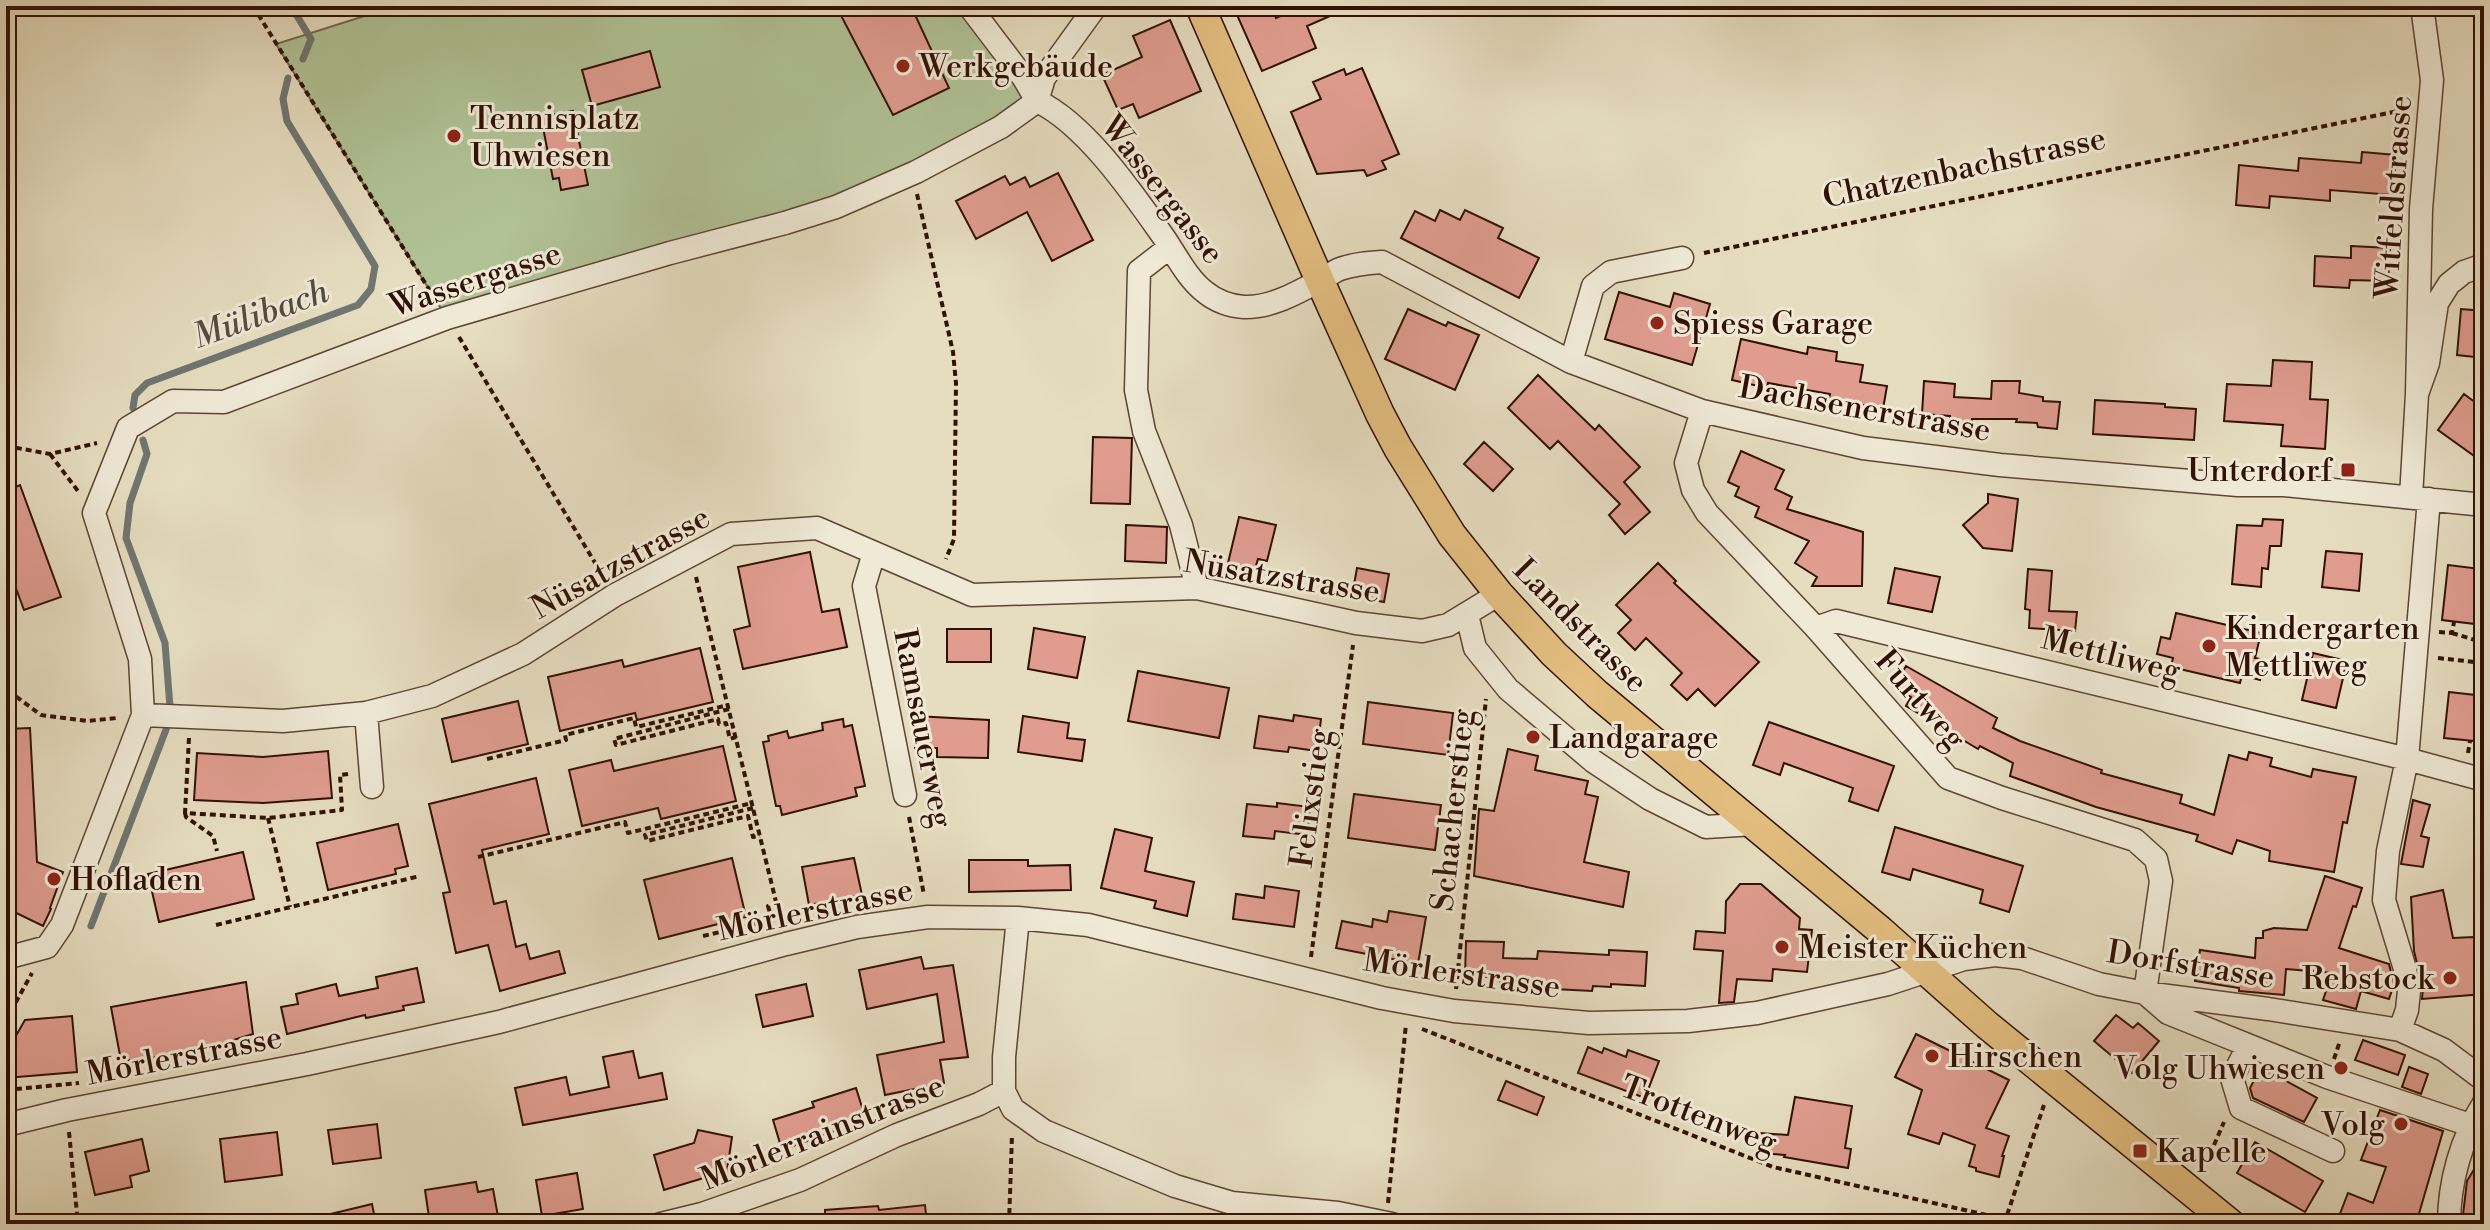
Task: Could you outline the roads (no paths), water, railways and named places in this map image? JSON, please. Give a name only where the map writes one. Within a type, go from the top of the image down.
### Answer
[{"type":"main road","name":"Landstrasse","points":[[1200,6],[1380,414],[1452,535],[1499,594],[1554,654],[1597,694],[2053,1079],[2231,1224]]},
{"type":"street","points":[[969,6],[1023,77],[1037,101]]},
{"type":"street","points":[[1037,101],[1044,78],[1096,6]]},
{"type":"street","name":"Witfeldstrasse","points":[[2417,394],[2421,209],[2432,80],[2422,6]]},
{"type":"street","name":"Wassergasse","points":[[143,715],[140,659],[94,513],[128,428],[173,401],[224,402],[447,318],[823,211],[911,174],[1001,127],[1037,101],[1066,118],[1095,149],[1134,195],[1170,247],[1197,270],[1203,291],[1215,299],[1247,307],[1275,301],[1320,281]]},
{"type":"street","points":[[1170,247],[1139,271],[1136,390],[1144,431],[1181,525],[1197,588]]},
{"type":"street","points":[[1571,362],[1593,286],[1611,272],[1682,258]]},
{"type":"street","name":"Dachsenerstrasse","points":[[1320,281],[1338,270],[1362,263],[1382,262],[1571,362],[1702,411],[1863,448],[2000,465],[2238,485],[2284,485],[2484,505]]},
{"type":"street","points":[[2400,1030],[2409,991],[2384,900],[2388,851],[2407,759],[2415,656],[2420,498],[2417,394],[2428,363],[2437,303],[2456,278],[2484,265]]},
{"type":"street","name":"Furtweg","points":[[1702,411],[1686,463],[1693,490],[1707,513],[1816,628],[1948,778],[2135,840],[2156,859],[2161,881],[2145,993]]},
{"type":"street","name":"Nüsatzstrasse","points":[[143,715],[283,721],[366,713],[432,696],[523,654],[615,595],[731,534],[817,528],[972,595],[1197,588],[1356,623],[1422,631],[1448,625],[1499,594]]},
{"type":"street","name":"Ramsauerweg","points":[[874,553],[864,586],[905,795]]},
{"type":"street","points":[[1467,615],[1475,648],[1508,689],[1593,761],[1650,799],[1706,827],[1754,824]]},
{"type":"street","name":"Mettliweg","points":[[1816,628],[1836,621],[2484,780]]},
{"type":"street","points":[[366,713],[371,780]]},
{"type":"street","points":[[6,958],[47,947],[62,925],[143,715]]},
{"type":"street","name":"Mörlerstrasse","points":[[6,1125],[499,1022],[786,944],[857,927],[928,917],[1018,918],[1088,925],[1382,998],[1454,1011],[1589,1023],[1688,1021],[1757,1013],[1888,984],[1926,971]]},
{"type":"street","points":[[1018,918],[1004,1057],[1008,1100],[1044,1131],[1175,1186],[1232,1203],[1338,1213],[1390,1213]]},
{"type":"street","name":"Dorfstrasse","points":[[1926,971],[1964,959],[1995,955],[2022,958],[2099,984],[2145,993],[2400,1030],[2444,1050],[2484,1080]]},
{"type":"street","points":[[2145,993],[2168,1013],[2248,1046],[2327,1077],[2470,1125]]},
{"type":"street","points":[[2248,1046],[2232,1078],[2241,1108],[2333,1151]]},
{"type":"street","name":"Mörlerrainstrasse","points":[[661,1224],[702,1214],[800,1180],[897,1135],[979,1104],[1008,1100]]},
{"type":"street","points":[[2449,1224],[2449,1194],[2470,1125],[2484,1103]]},
{"type":"waterway","name":"Mülibach","points":[[291,6],[311,39],[303,59]]},
{"type":"waterway","name":"Mülibach","points":[[133,408],[135,395],[147,383],[358,305],[371,289],[375,266],[287,121],[283,99],[288,78]]},
{"type":"waterway","name":"Mülibach","points":[[143,440],[147,454],[130,503],[126,538],[165,643],[170,707]]},
{"type":"waterway","name":"Mülibach","points":[[91,926],[167,727]]},
{"type":"place","name":"Werkgebäude","points":[[903,66]]},
{"type":"place","name":"Tennisplatz Uhwiesen","points":[[454,136]]},
{"type":"place","name":"Spiess Garage","points":[[1657,323]]},
{"type":"place","name":"Unterdorf","points":[[2348,470]]},
{"type":"place","name":"Kindergarten Mettliweg","points":[[2209,646]]},
{"type":"place","name":"Landgarage","points":[[1533,737]]},
{"type":"place","name":"Hofladen","points":[[54,879]]},
{"type":"place","name":"Meister Küchen","points":[[1782,947]]},
{"type":"place","name":"Rebstock","points":[[2450,978]]},
{"type":"place","name":"Hirschen","points":[[1932,1056]]},
{"type":"place","name":"Volg Uhwiesen","points":[[2341,1068]]},
{"type":"place","name":"Volg","points":[[2401,1124]]},
{"type":"place","name":"Kapelle","points":[[2140,1151]]}]
